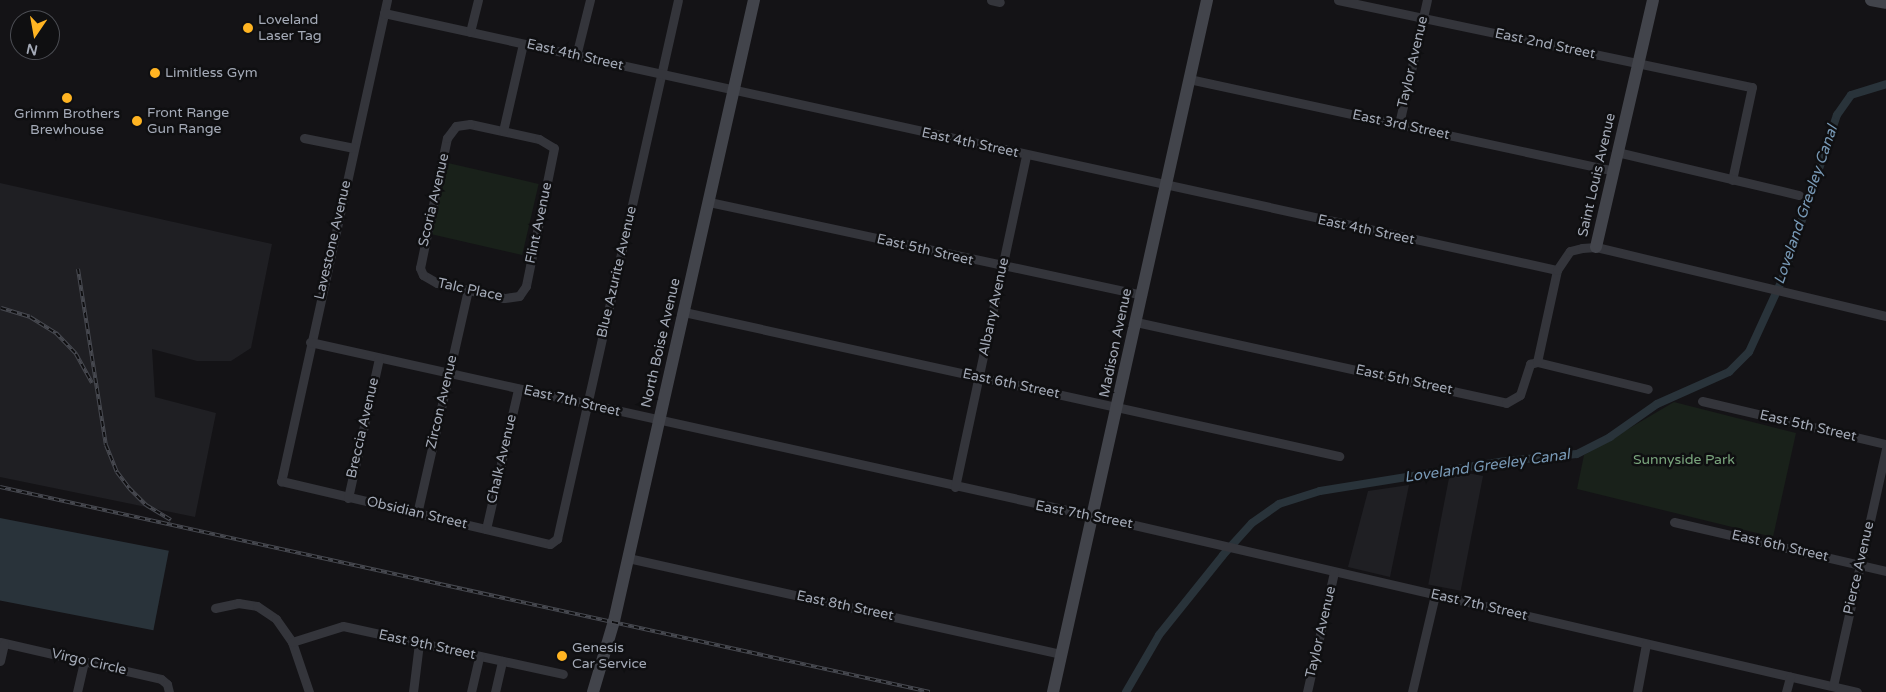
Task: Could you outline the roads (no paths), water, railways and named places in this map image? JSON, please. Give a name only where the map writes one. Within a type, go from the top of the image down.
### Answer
[{"type":"street","name":"Lavestone Avenue","points":[[280,481],[387,0]]},
{"type":"street","points":[[470,32],[478,0]]},
{"type":"street","points":[[576,56],[590,0]]},
{"type":"street","name":"Blue Azurite Avenue","points":[[554,542],[587,405],[678,0]]},
{"type":"street","name":"North Boise Avenue","points":[[593,692],[605,657],[754,0]]},
{"type":"street","name":"Madison Avenue","points":[[1053,692],[1094,517],[1206,0]]},
{"type":"street","name":"East 2nd Street","points":[[1338,0],[1752,87],[1732,180]]},
{"type":"street","name":"Taylor Avenue","points":[[1399,124],[1427,0]]},
{"type":"street","name":"Saint Louis Avenue","points":[[1538,362],[1556,270],[1570,251],[1596,247],[1653,0]]},
{"type":"street","points":[[1871,0],[1886,3]]},
{"type":"street","name":"East 4th Street","points":[[384,12],[1166,186],[1556,270]]},
{"type":"street","points":[[503,131],[523,44]]},
{"type":"street","name":"East 3rd Street","points":[[1189,79],[1613,171]]},
{"type":"street","name":"Scoria Avenue","points":[[423,275],[420,262],[447,138],[456,126],[470,124],[503,131]]},
{"type":"street","name":"Flint Avenue","points":[[503,131],[539,139],[554,148],[526,286],[519,296]]},
{"type":"street","points":[[304,138],[354,148]]},
{"type":"street","points":[[1617,152],[1799,195]]},
{"type":"street","name":"Albany Avenue","points":[[955,487],[1026,155]]},
{"type":"street","name":"East 5th Street","points":[[708,202],[1003,268],[1142,295]]},
{"type":"street","points":[[1596,247],[1886,316]]},
{"type":"street","name":"Talc Place","points":[[423,275],[430,281],[504,298],[519,296]]},
{"type":"street","name":"Zircon Avenue","points":[[417,514],[468,290]]},
{"type":"street","name":"East 6th Street","points":[[684,312],[1339,456]]},
{"type":"street","name":"East 5th Street","points":[[1136,322],[1506,403],[1520,395],[1530,364],[1538,362]]},
{"type":"street","name":"East 7th Street","points":[[310,342],[1242,550],[1857,692]]},
{"type":"street","name":"Breccia Avenue","points":[[348,498],[379,358]]},
{"type":"street","points":[[1538,362],[1648,388]]},
{"type":"street","name":"Chalk Avenue","points":[[486,529],[518,389]]},
{"type":"street","name":"East 5th Street","points":[[1702,401],[1886,444]]},
{"type":"street","name":"Pierce Avenue","points":[[1833,686],[1886,449]]},
{"type":"street","name":"Obsidian Street","points":[[280,481],[417,514],[554,542]]},
{"type":"street","name":"East 6th Street","points":[[1674,522],[1886,571]]},
{"type":"street","name":"East 8th Street","points":[[628,558],[1062,654]]},
{"type":"street","name":"Taylor Avenue","points":[[1307,692],[1334,572]]},
{"type":"street","points":[[1412,692],[1435,595]]},
{"type":"street","points":[[215,608],[238,602],[266,611],[292,642],[309,692]]},
{"type":"street","name":"East 9th Street","points":[[292,642],[343,626],[563,674]]},
{"type":"street","points":[[0,661],[2,643]]},
{"type":"street","name":"Virgo Circle","points":[[2,643],[161,679],[168,684],[169,692]]},
{"type":"street","points":[[413,692],[419,643]]},
{"type":"street","points":[[1637,692],[1646,644]]},
{"type":"street","points":[[471,692],[479,656]]},
{"type":"street","points":[[77,692],[84,661]]},
{"type":"street","points":[[494,692],[502,661]]},
{"type":"street","points":[[1786,692],[1790,676]]},
{"type":"waterway","name":"Loveland Greeley Canal","points":[[1126,692],[1159,635],[1223,555],[1252,523],[1279,504],[1320,491],[1506,461],[1577,454],[1610,437],[1657,404],[1729,372],[1749,352],[1782,280],[1837,115],[1851,95],[1886,84]]},
{"type":"railway","points":[[78,269],[106,445],[117,472],[129,488],[146,505],[171,520]]},
{"type":"railway","points":[[1,308],[30,317],[56,333],[76,354],[92,383]]},
{"type":"railway","points":[[0,487],[930,692]]},
{"type":"place","name":"Loveland Laser Tag","points":[[248,28]]},
{"type":"place","name":"Limitless Gym","points":[[155,73]]},
{"type":"place","name":"Grimm Brothers Brewhouse","points":[[67,98]]},
{"type":"place","name":"Front Range Gun Range","points":[[137,121]]},
{"type":"place","name":"Genesis Car Service","points":[[562,656]]},
{"type":"park label","name":"Sunnyside Park","points":[[1684,460]]}]
